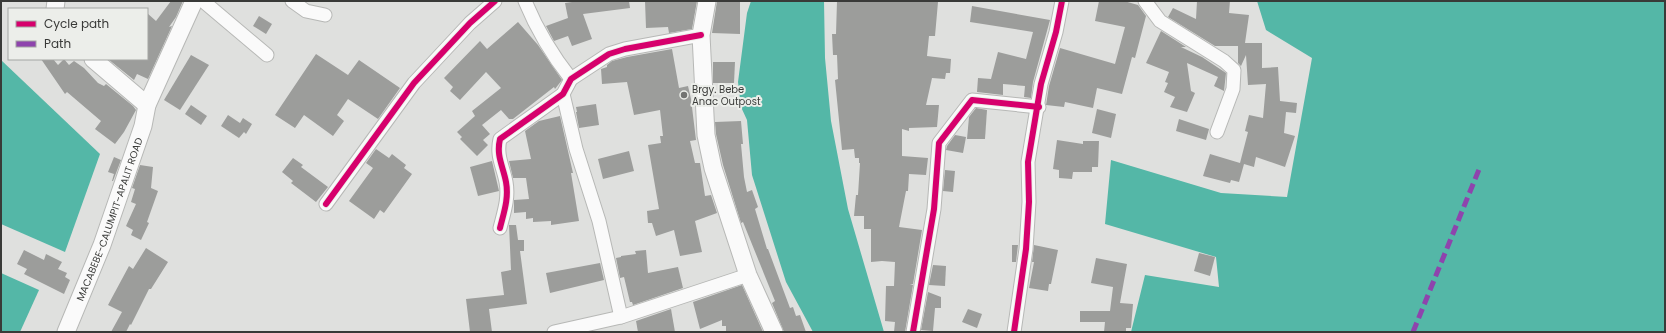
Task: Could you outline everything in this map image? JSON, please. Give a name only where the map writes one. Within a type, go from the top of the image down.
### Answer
[{"type":"main road","name":"MACABEBE-CALUMPIT-APALIT ROAD","points":[[66,332],[102,245],[143,126],[147,105],[194,1]]},
{"type":"main road","points":[[707,1],[701,35],[706,134],[715,175],[748,275],[774,332]]},
{"type":"main road","points":[[94,60],[147,105]]},
{"type":"street","points":[[203,1],[267,55]]},
{"type":"street","points":[[292,1],[306,11],[325,15]]},
{"type":"street","points":[[326,204],[414,83],[470,23],[496,1]]},
{"type":"street","points":[[525,1],[534,21],[553,55],[571,80]]},
{"type":"street","points":[[1014,332],[1026,249],[1029,202],[1028,162],[1039,107],[1041,84],[1056,32],[1062,1]]},
{"type":"street","points":[[1145,1],[1160,21],[1224,61],[1234,70],[1233,89],[1217,132]]},
{"type":"street","points":[[500,228],[507,204],[506,182],[497,150],[500,140],[563,94],[571,80],[609,54],[625,48],[701,35]]},
{"type":"street","points":[[563,94],[576,148],[599,221],[621,317]]},
{"type":"street","points":[[913,332],[934,209],[939,143],[972,100],[1039,107]]},
{"type":"street","points":[[554,332],[621,317],[748,275]]},
{"type":"shaded area","points":[[751,1],[824,1],[825,58],[831,121],[848,209],[884,332],[813,332],[786,282],[752,175],[747,120],[741,107],[738,82],[747,13]]},
{"type":"shaded area","points":[[1257,1],[1665,1],[1665,332],[1131,332],[1145,275],[1219,287],[1216,257],[1105,224],[1111,160],[1221,193],[1287,197],[1312,58],[1266,30]]},
{"type":"shaded area","points":[[1,60],[100,154],[65,252],[1,224]]},
{"type":"shaded area","points":[[1,273],[39,290],[20,332],[1,332]]},
{"type":"building","points":[[171,1],[183,1],[176,17],[169,27],[172,26],[148,79],[137,74],[134,80],[109,60],[148,60],[148,14],[156,21]]},
{"type":"building","points":[[579,1],[629,1],[630,8],[583,14],[592,39],[572,46],[568,36],[554,41],[546,26],[568,18],[565,3]]},
{"type":"building","points":[[645,1],[697,1],[692,29],[669,33],[668,27],[646,28]]},
{"type":"building","points":[[717,1],[740,1],[740,34],[712,33]]},
{"type":"building","points":[[837,1],[938,2],[935,36],[929,36],[927,56],[951,59],[950,73],[946,73],[945,79],[932,78],[926,105],[939,105],[937,127],[909,128],[909,131],[902,129],[902,156],[928,158],[926,175],[909,174],[908,191],[906,191],[899,227],[922,230],[913,284],[910,284],[913,285],[905,332],[894,332],[895,322],[885,321],[886,286],[894,286],[895,262],[871,262],[871,229],[864,229],[864,216],[854,216],[856,195],[858,195],[860,163],[859,158],[855,158],[854,149],[842,150],[835,80],[838,79],[837,55],[833,55],[832,34],[836,34]]},
{"type":"building","points":[[1099,1],[1124,1],[1138,5],[1146,16],[1135,58],[1132,57],[1122,94],[1097,88],[1093,108],[1065,102],[1064,107],[1046,105],[1049,86],[1060,48],[1115,64],[1125,27],[1095,21]]},
{"type":"building","points":[[1197,1],[1230,1],[1229,13],[1249,15],[1245,43],[1262,43],[1262,68],[1278,67],[1280,101],[1297,103],[1296,113],[1286,112],[1284,133],[1295,136],[1285,167],[1256,157],[1254,167],[1244,164],[1239,182],[1231,180],[1230,183],[1203,176],[1210,154],[1240,163],[1248,132],[1245,131],[1249,115],[1263,118],[1266,84],[1248,85],[1246,55],[1241,66],[1238,63],[1238,46],[1215,46],[1168,17],[1173,8],[1196,19]]},
{"type":"building","points":[[972,6],[1050,20],[1033,82],[1031,98],[1024,97],[1025,86],[1003,84],[1003,95],[977,92],[978,78],[991,79],[998,52],[1026,59],[1033,32],[970,22]]},
{"type":"building","points":[[259,16],[272,24],[266,34],[253,26]]},
{"type":"building","points":[[518,22],[538,45],[562,80],[555,89],[554,87],[513,119],[509,119],[501,110],[482,125],[490,134],[483,140],[488,145],[477,156],[460,139],[462,137],[457,132],[475,116],[472,111],[501,88],[486,72],[460,100],[450,91],[453,87],[444,78],[480,41],[487,49]]},
{"type":"building","points":[[1161,31],[1186,47],[1181,47],[1202,57],[1226,73],[1224,91],[1214,86],[1218,77],[1187,63],[1191,91],[1195,93],[1187,112],[1170,107],[1175,97],[1164,92],[1168,83],[1165,82],[1169,72],[1146,63]]},
{"type":"building","points":[[672,49],[679,88],[688,86],[691,99],[696,140],[690,141],[695,163],[700,163],[705,196],[711,195],[717,213],[695,221],[702,252],[680,256],[674,230],[656,236],[652,223],[648,223],[647,211],[659,209],[648,145],[661,143],[660,136],[663,136],[660,110],[634,115],[627,82],[602,84],[601,69],[607,67],[607,65],[612,61]]},
{"type":"building","points":[[316,54],[348,75],[359,60],[400,88],[378,119],[348,99],[337,115],[344,121],[333,136],[304,115],[295,128],[275,115]]},
{"type":"building","points":[[191,55],[209,65],[180,110],[164,100]]},
{"type":"building","points":[[42,60],[54,60],[58,65],[63,60],[69,65],[74,61],[84,68],[98,83],[104,86],[106,84],[136,110],[124,132],[115,144],[95,129],[101,121],[67,92],[65,94]]},
{"type":"building","points":[[713,62],[735,62],[734,83],[713,83]]},
{"type":"building","points":[[596,104],[599,125],[579,128],[576,107]]},
{"type":"building","points":[[191,105],[207,116],[201,125],[185,114]]},
{"type":"building","points":[[976,108],[987,110],[985,139],[967,139],[969,117]]},
{"type":"building","points":[[1097,109],[1116,114],[1111,138],[1092,133]]},
{"type":"building","points":[[228,115],[240,123],[243,118],[252,124],[246,134],[244,132],[239,138],[221,126]]},
{"type":"building","points":[[560,116],[573,173],[571,173],[579,221],[551,225],[551,221],[533,222],[533,218],[526,219],[526,212],[514,213],[514,200],[529,199],[526,178],[513,178],[509,161],[531,159],[525,131],[539,121]]},
{"type":"building","points":[[1179,119],[1209,129],[1206,140],[1176,131]]},
{"type":"building","points":[[741,121],[743,144],[741,144],[747,192],[752,190],[758,207],[755,209],[767,249],[790,308],[793,307],[796,316],[800,315],[806,332],[784,332],[772,303],[775,301],[743,222],[741,223],[723,165],[716,134],[715,122]]},
{"type":"building","points":[[955,135],[966,137],[963,153],[946,150],[947,146]]},
{"type":"building","points":[[1057,140],[1083,144],[1083,141],[1099,141],[1098,167],[1092,167],[1092,172],[1073,172],[1072,179],[1059,178],[1059,170],[1053,169]]},
{"type":"building","points":[[376,149],[389,158],[392,154],[406,165],[404,168],[412,174],[384,213],[380,210],[374,219],[349,201],[373,168],[366,163]]},
{"type":"building","points":[[629,151],[634,171],[603,179],[598,159]]},
{"type":"building","points":[[114,157],[121,160],[112,181],[114,174],[108,172]]},
{"type":"building","points":[[293,158],[303,165],[301,167],[328,187],[316,202],[291,183],[293,181],[282,172]]},
{"type":"building","points":[[492,161],[499,191],[478,196],[470,167]]},
{"type":"building","points":[[140,165],[153,167],[151,188],[158,191],[147,222],[149,223],[141,240],[131,235],[133,230],[126,226],[136,204],[131,202],[135,189],[132,188]]},
{"type":"building","points":[[945,170],[955,171],[953,192],[943,191]]},
{"type":"building","points":[[509,225],[516,225],[518,240],[524,240],[524,251],[520,251],[527,304],[489,309],[492,332],[470,332],[466,299],[504,295],[501,272],[511,270]]},
{"type":"building","points":[[1012,245],[1018,245],[1016,262],[1012,262]]},
{"type":"building","points":[[1034,245],[1058,250],[1051,284],[1049,284],[1048,291],[1029,288],[1034,262],[1032,262]]},
{"type":"building","points":[[146,248],[168,262],[151,289],[149,289],[126,332],[111,332],[122,312],[108,305],[129,266],[133,269]]},
{"type":"building","points":[[24,250],[44,260],[46,254],[62,262],[58,269],[67,273],[65,277],[70,280],[64,294],[24,274],[27,269],[17,264]]},
{"type":"building","points":[[646,250],[648,273],[678,267],[683,288],[633,305],[632,302],[630,302],[624,277],[620,278],[616,258],[636,254],[635,251]]},
{"type":"building","points":[[1199,253],[1215,257],[1210,276],[1194,271]]},
{"type":"building","points":[[1096,258],[1127,264],[1120,303],[1133,304],[1131,328],[1126,328],[1126,332],[1104,332],[1105,322],[1080,322],[1080,311],[1110,311],[1113,287],[1091,283]]},
{"type":"building","points":[[600,263],[604,280],[550,293],[546,273]]},
{"type":"building","points":[[933,265],[946,266],[945,286],[929,285]]},
{"type":"building","points":[[742,285],[763,332],[726,332],[726,326],[722,326],[722,320],[700,329],[693,302]]},
{"type":"building","points":[[928,292],[941,297],[941,308],[935,308],[933,331],[921,330]]},
{"type":"building","points":[[671,309],[675,332],[638,332],[636,321]]},
{"type":"building","points":[[968,309],[982,314],[977,328],[962,322]]},
{"type":"marked path","points":[[1413,332],[1480,167]]},
{"type":"cycle path","points":[[326,204],[414,83],[470,23],[495,1]]},
{"type":"cycle path","points":[[1014,332],[1026,249],[1029,202],[1028,162],[1041,84],[1056,32],[1062,1]]},
{"type":"cycle path","points":[[500,228],[506,205],[507,194],[506,182],[499,156],[500,139],[563,94],[571,79],[609,54],[625,49],[701,35]]},
{"type":"cycle path","points":[[913,332],[934,209],[939,143],[972,100],[1039,107]]},
{"type":"place","name":"Brgy. Bebe Anac Outpost","points":[[684,95]]}]
